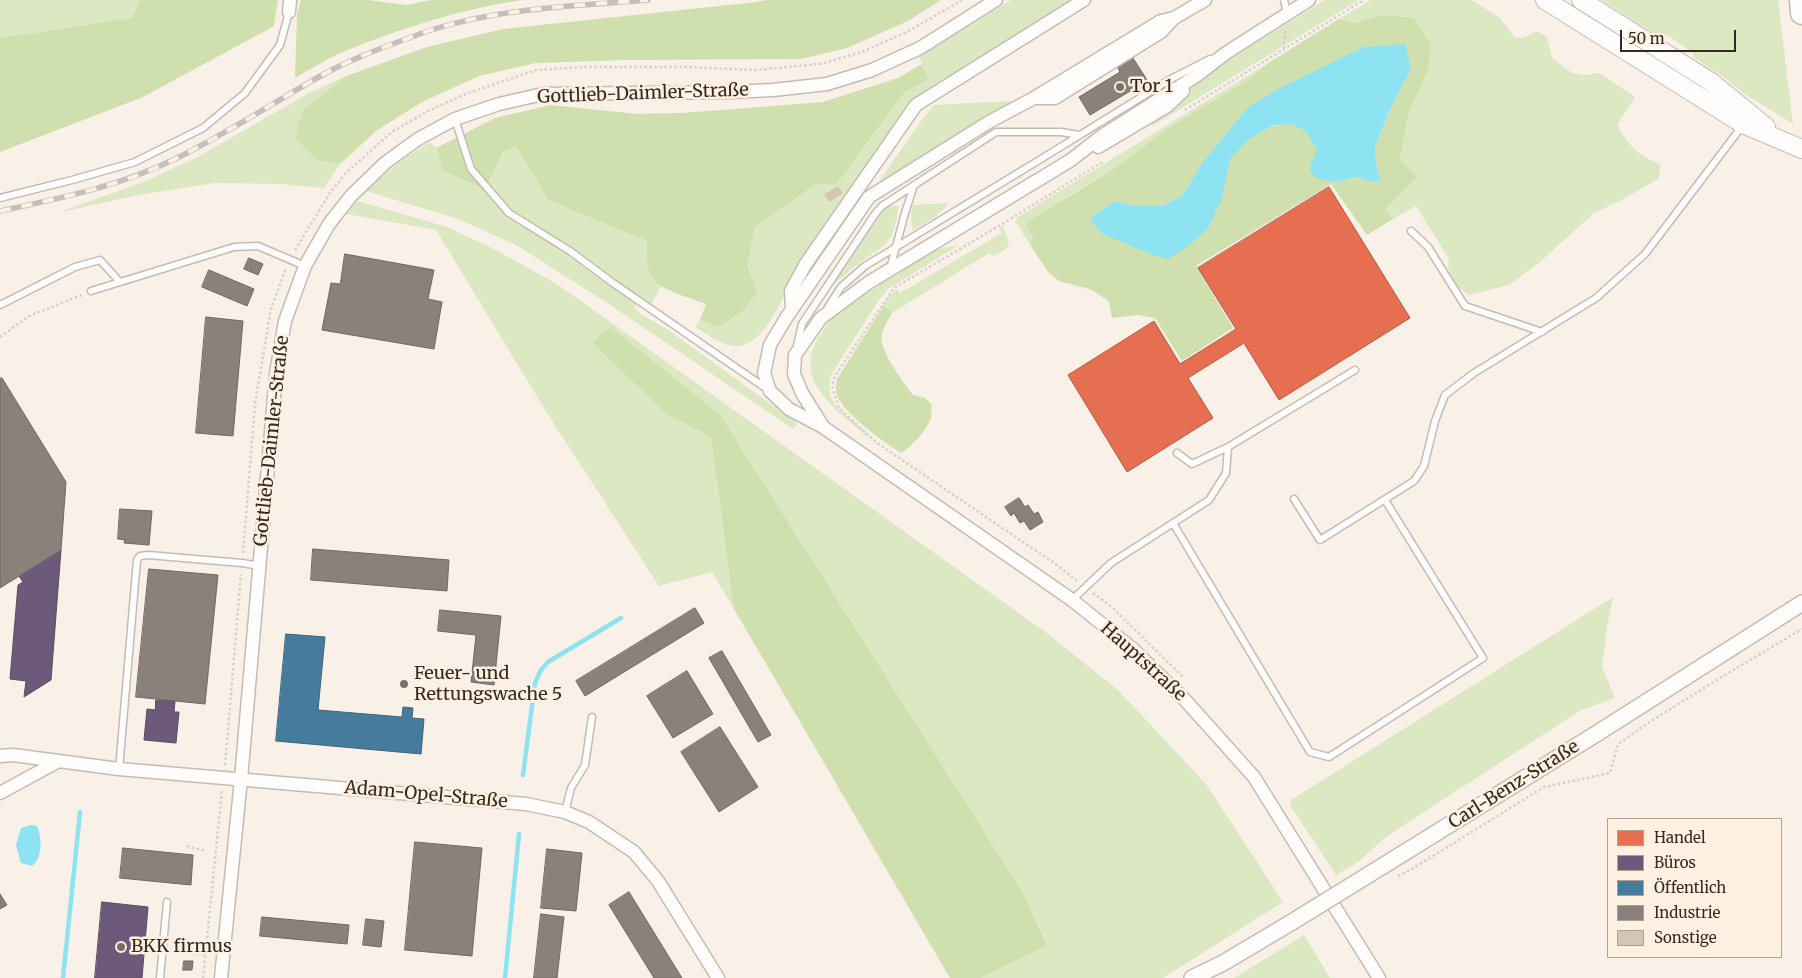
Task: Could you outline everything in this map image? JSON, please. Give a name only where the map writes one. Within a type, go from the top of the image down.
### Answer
[{"type":"highway","points":[[1801,0],[1802,13]]},
{"type":"main road","points":[[1545,0],[1743,124],[1780,138],[1802,149]]},
{"type":"main road","points":[[1581,0],[1711,82],[1780,138]]},
{"type":"street","name":"Gottlieb-Daimler-Straße","points":[[221,978],[241,779],[276,374],[285,321],[305,266],[329,224],[351,196],[385,163],[418,139],[454,119],[499,104],[543,94],[741,92],[827,84],[872,70],[920,48],[996,0]]},
{"type":"street","points":[[792,308],[791,291],[805,265],[916,105],[1084,0]]},
{"type":"street","points":[[770,391],[764,373],[770,346],[792,308],[870,197],[989,122],[1034,98],[1161,21],[1174,18],[1205,0]]},
{"type":"street","points":[[823,427],[802,394],[794,374],[795,355],[821,318],[862,287],[889,270],[1071,160],[1108,143],[1167,106],[1184,91],[1196,76],[1226,53],[1309,0]]},
{"type":"street","points":[[870,172],[870,197]]},
{"type":"street","name":"Hauptstraße","points":[[770,391],[789,409],[823,427],[1072,600],[1133,649],[1173,688],[1254,777],[1379,978]]},
{"type":"street","name":"Carl-Benz-Straße","points":[[1202,978],[1223,963],[1596,734],[1802,603]]},
{"type":"street","name":"Adam-Opel-Straße","points":[[0,756],[12,755],[57,762],[223,779],[526,804],[565,812],[589,822],[634,852],[658,881],[718,978]]},
{"type":"street","points":[[0,793],[57,762]]},
{"type":"street","name":"Carl-Benz-Straße","points":[[1192,978],[1223,963]]},
{"type":"lane","points":[[1284,0],[1287,14]]},
{"type":"lane","points":[[0,198],[135,162],[203,128],[245,93],[280,45],[290,6]]},
{"type":"lane","points":[[821,318],[841,288],[865,266],[1169,80],[1226,53]]},
{"type":"lane","points":[[454,119],[471,169],[509,213],[570,251],[770,391]]},
{"type":"lane","points":[[1294,499],[1320,540],[1414,481],[1424,466],[1435,421],[1445,395],[1474,373],[1596,298],[1645,254],[1743,124]]},
{"type":"lane","points":[[795,355],[802,324],[882,206],[996,132],[1061,132],[1080,135]]},
{"type":"lane","points":[[889,270],[914,185]]},
{"type":"lane","points":[[1411,231],[1428,247],[1465,306],[1542,332]]},
{"type":"lane","points":[[91,291],[234,247],[258,246],[305,266]]},
{"type":"lane","points":[[0,305],[75,267],[100,260],[120,282]]},
{"type":"lane","points":[[1177,453],[1192,464],[1228,447],[1355,370]]},
{"type":"lane","points":[[1072,600],[1111,563],[1209,500],[1226,473],[1228,447]]},
{"type":"lane","points":[[1173,523],[1310,752],[1329,757],[1483,658],[1385,500]]},
{"type":"lane","points":[[119,769],[137,560],[140,556],[148,555],[260,566]]},
{"type":"lane","points":[[565,812],[571,788],[585,764],[592,717]]},
{"type":"lane","points":[[160,978],[167,902]]},
{"type":"path","name":"Gottlieb-Daimler-Straße","points":[[203,978],[223,779],[257,394],[271,309],[290,258],[330,193],[346,173],[393,131],[430,110],[463,95],[536,70],[583,66],[755,70],[820,64],[862,52],[907,32],[962,0]]},
{"type":"path","points":[[1180,114],[1364,0]]},
{"type":"path","points":[[1106,159],[1007,221],[894,288],[835,376],[832,386],[839,408],[877,443],[1054,563],[1086,587],[1113,608],[1185,678]]},
{"type":"path","points":[[0,337],[29,316],[91,291]]},
{"type":"path","points":[[1390,880],[1412,869],[1544,787],[1610,773],[1618,744],[1651,721],[1730,672],[1802,630]]},
{"type":"path","points":[[187,846],[205,851]]},
{"type":"green space","points":[[0,0],[140,0],[132,18],[0,38]]},
{"type":"green space","points":[[140,0],[278,0],[274,26],[143,97],[0,152],[0,38],[132,18]]},
{"type":"green space","points":[[301,0],[368,0],[407,5],[431,0],[522,0],[454,14],[388,35],[326,60],[295,78],[297,15]]},
{"type":"green space","points":[[765,0],[941,0],[908,21],[847,48],[800,59],[627,60],[536,63],[479,76],[422,102],[376,131],[340,164],[317,160],[295,138],[303,110],[346,76],[427,47],[503,29]]},
{"type":"green space","points":[[1011,0],[1071,0],[915,98],[789,285],[768,324],[753,340],[744,345],[729,345],[695,327],[700,320],[718,327],[757,292],[747,265],[755,227],[816,184],[836,185],[904,93],[929,79],[919,57]]},
{"type":"green space","points":[[1325,0],[1359,0],[1152,126],[1148,120],[1176,101],[1205,74]]},
{"type":"green space","points":[[1371,0],[1472,0],[1500,18],[1515,38],[1524,38],[1537,31],[1547,37],[1552,58],[1572,73],[1585,75],[1599,73],[1635,97],[1617,125],[1634,149],[1660,164],[1659,178],[1624,199],[1594,213],[1540,262],[1509,285],[1469,295],[1460,288],[1450,275],[1449,259],[1416,206],[1393,219],[1385,209],[1416,176],[1400,160],[1409,112],[1429,68],[1384,15],[1353,23],[1339,19]]},
{"type":"green space","points":[[1601,0],[1778,0],[1793,124],[1746,95],[1693,57],[1693,53],[1667,35],[1658,36]]},
{"type":"green space","points":[[1384,15],[1414,18],[1430,45],[1429,68],[1409,112],[1400,159],[1417,176],[1385,209],[1393,219],[1367,235],[1331,184],[1196,266],[1233,328],[1182,361],[1155,318],[1138,315],[1112,318],[1109,301],[1092,290],[1059,281],[1048,272],[1031,246],[1033,238],[1026,227],[1029,221],[1123,163],[1165,130],[1248,80],[1268,63],[1339,19],[1353,23]],"holes":[[[1247,108],[1390,109],[1375,147],[1377,171],[1380,181],[1370,182],[1357,177],[1336,182],[1309,170],[1318,150],[1308,135],[1294,124],[1277,124],[1258,133],[1233,154],[1226,169],[1222,198],[1091,218],[1115,201],[1134,206],[1162,206],[1182,196],[1202,163]]]},
{"type":"green space","points":[[1268,63],[1248,80],[1165,130],[1123,163],[1071,194],[1026,227],[1033,238],[1031,246],[1015,221],[1018,217]]},
{"type":"green space","points":[[922,64],[929,79],[904,93],[836,185],[816,184],[755,227],[747,265],[757,292],[745,309],[718,327],[700,320],[706,304],[668,289],[655,281],[648,267],[647,241],[548,200],[516,146],[503,152],[485,189],[443,171],[436,148],[495,118],[551,105],[637,114],[682,113],[823,102],[898,78]]},
{"type":"green space","points":[[346,76],[303,110],[317,159],[340,164],[324,188],[280,184],[215,183],[139,195],[60,212],[143,182],[196,158],[307,94]]},
{"type":"green space","points":[[1013,101],[1014,106],[883,181],[880,180],[934,105]]},
{"type":"green space","points":[[430,142],[436,148],[443,171],[485,189],[503,152],[516,146],[548,200],[647,241],[648,265],[652,275],[661,286],[651,305],[640,301],[634,307],[639,313],[670,331],[798,424],[793,429],[612,306],[516,245],[458,219],[366,191],[399,162]]},
{"type":"green space","points":[[357,201],[447,227],[492,248],[557,284],[1044,631],[1118,690],[1206,784],[1283,902],[1163,978],[980,978],[1047,944],[1023,893],[720,416],[592,341],[666,414],[711,437],[734,609],[712,572],[659,586],[547,413],[436,230],[347,214]]},
{"type":"green space","points":[[949,203],[935,217],[912,231],[911,213],[913,205]]},
{"type":"green space","points":[[889,206],[899,206],[894,230],[887,243],[832,285],[836,276],[881,213]]},
{"type":"green space","points":[[1003,226],[1009,243],[1006,249],[994,256],[989,253],[892,313],[884,305],[890,295],[897,289],[900,293],[1002,233],[999,228]]},
{"type":"green space","points":[[959,245],[888,289],[832,373],[829,386],[835,404],[870,439],[836,409],[823,395],[814,381],[811,366],[813,349],[823,331],[840,310],[937,249]]},
{"type":"green space","points":[[884,305],[892,313],[884,328],[881,339],[887,356],[913,395],[925,398],[932,405],[931,418],[926,428],[901,453],[853,416],[839,399],[836,390],[837,379]]},
{"type":"green space","points":[[611,327],[720,415],[1023,893],[1047,945],[980,978],[950,978],[734,609],[711,437],[666,414],[592,342]]},
{"type":"green space","points":[[1613,597],[1602,667],[1615,698],[1581,710],[1387,836],[1358,862],[1336,875],[1291,807],[1291,800]]},
{"type":"green space","points":[[1304,935],[1330,978],[1234,978]]},
{"type":"water","points":[[1405,44],[1411,68],[1390,109],[1375,147],[1377,171],[1381,181],[1370,182],[1357,177],[1336,182],[1316,178],[1309,170],[1317,149],[1306,132],[1293,124],[1273,125],[1248,140],[1230,159],[1222,198],[1208,228],[1191,244],[1168,259],[1148,253],[1101,233],[1090,218],[1115,201],[1134,206],[1162,206],[1182,196],[1202,163],[1247,108],[1278,89],[1364,47]]},
{"type":"water","points":[[30,825],[37,826],[41,842],[40,853],[32,866],[21,863],[16,845],[21,828]]},
{"type":"building: Handel","points":[[1329,187],[1410,318],[1279,400],[1244,343],[1188,378],[1213,418],[1127,472],[1068,375],[1154,321],[1180,364],[1236,329],[1198,268]]},
{"type":"building: Büros","points":[[61,550],[51,680],[24,697],[26,681],[10,679],[18,585],[23,582],[19,576]]},
{"type":"building: Büros","points":[[156,700],[175,701],[174,712],[179,712],[176,743],[144,740],[147,709],[155,710]]},
{"type":"building: Büros","points":[[102,902],[148,907],[142,978],[95,978]]},
{"type":"building: Öffentlich","points":[[286,634],[325,637],[318,710],[402,717],[403,707],[413,708],[412,718],[424,719],[421,754],[276,741]]},
{"type":"building: Industrie","name":"Tor 1","points":[[1133,58],[1149,83],[1134,93],[1132,90],[1090,115],[1079,97],[1120,72],[1118,68]]},
{"type":"building: Industrie","points":[[345,254],[434,270],[428,299],[442,302],[434,349],[322,330],[331,283],[340,284]]},
{"type":"building: Industrie","points":[[249,258],[263,264],[258,275],[244,269]]},
{"type":"building: Industrie","points":[[209,270],[254,289],[247,306],[202,287]]},
{"type":"building: Industrie","points":[[206,317],[243,321],[233,436],[196,433]]},
{"type":"building: Industrie","points":[[2,378],[66,482],[61,550],[0,588],[0,379]]},
{"type":"building: Industrie","points":[[1019,498],[1025,507],[1028,505],[1034,514],[1038,512],[1043,522],[1030,530],[1024,521],[1020,523],[1014,513],[1011,516],[1005,507]]},
{"type":"building: Industrie","points":[[120,509],[152,511],[149,545],[124,543],[125,540],[118,539]]},
{"type":"building: Industrie","points":[[313,549],[449,560],[447,591],[311,580]]},
{"type":"building: Industrie","points":[[149,569],[218,575],[205,704],[136,697]]},
{"type":"building: Industrie","points":[[695,608],[704,623],[585,696],[576,681]]},
{"type":"building: Industrie","points":[[440,610],[501,616],[494,685],[471,682],[476,635],[438,631]]},
{"type":"building: Industrie","points":[[722,651],[771,735],[758,742],[709,658]]},
{"type":"building: Industrie","points":[[687,671],[713,714],[673,738],[647,696]]},
{"type":"building: Industrie","points":[[720,727],[758,787],[719,812],[681,752]]},
{"type":"building: Industrie","points":[[415,842],[482,848],[472,956],[405,950]]},
{"type":"building: Industrie","points":[[123,848],[193,855],[191,885],[120,878]]},
{"type":"building: Industrie","points":[[547,849],[582,853],[576,911],[541,908]]},
{"type":"building: Industrie","points":[[629,892],[682,978],[654,978],[609,905]]},
{"type":"building: Industrie","points":[[0,894],[7,905],[0,909]]},
{"type":"building: Industrie","points":[[541,914],[564,917],[557,978],[534,978]]},
{"type":"building: Industrie","points":[[262,917],[349,925],[347,944],[260,936]]},
{"type":"building: Industrie","points":[[366,919],[384,921],[381,947],[363,945]]},
{"type":"building: Industrie","points":[[184,961],[193,961],[192,970],[183,970]]},
{"type":"building: Sonstige","points":[[838,187],[842,193],[830,201],[825,195]]},
{"type":"waterway","points":[[523,775],[535,683],[541,670],[548,662],[621,618]]},
{"type":"waterway","points":[[63,978],[80,812]]},
{"type":"waterway","points":[[505,978],[519,834]]},
{"type":"railway","points":[[0,211],[112,184],[156,168],[213,139],[329,71],[425,32],[452,24],[507,13],[564,6],[648,0]]},
{"type":"place","name":"Tor 1","points":[[1120,87]]},
{"type":"place","name":"Feuer- und Rettungswache 5","points":[[404,684]]},
{"type":"place","name":"BKK firmus","points":[[121,947]]}]
